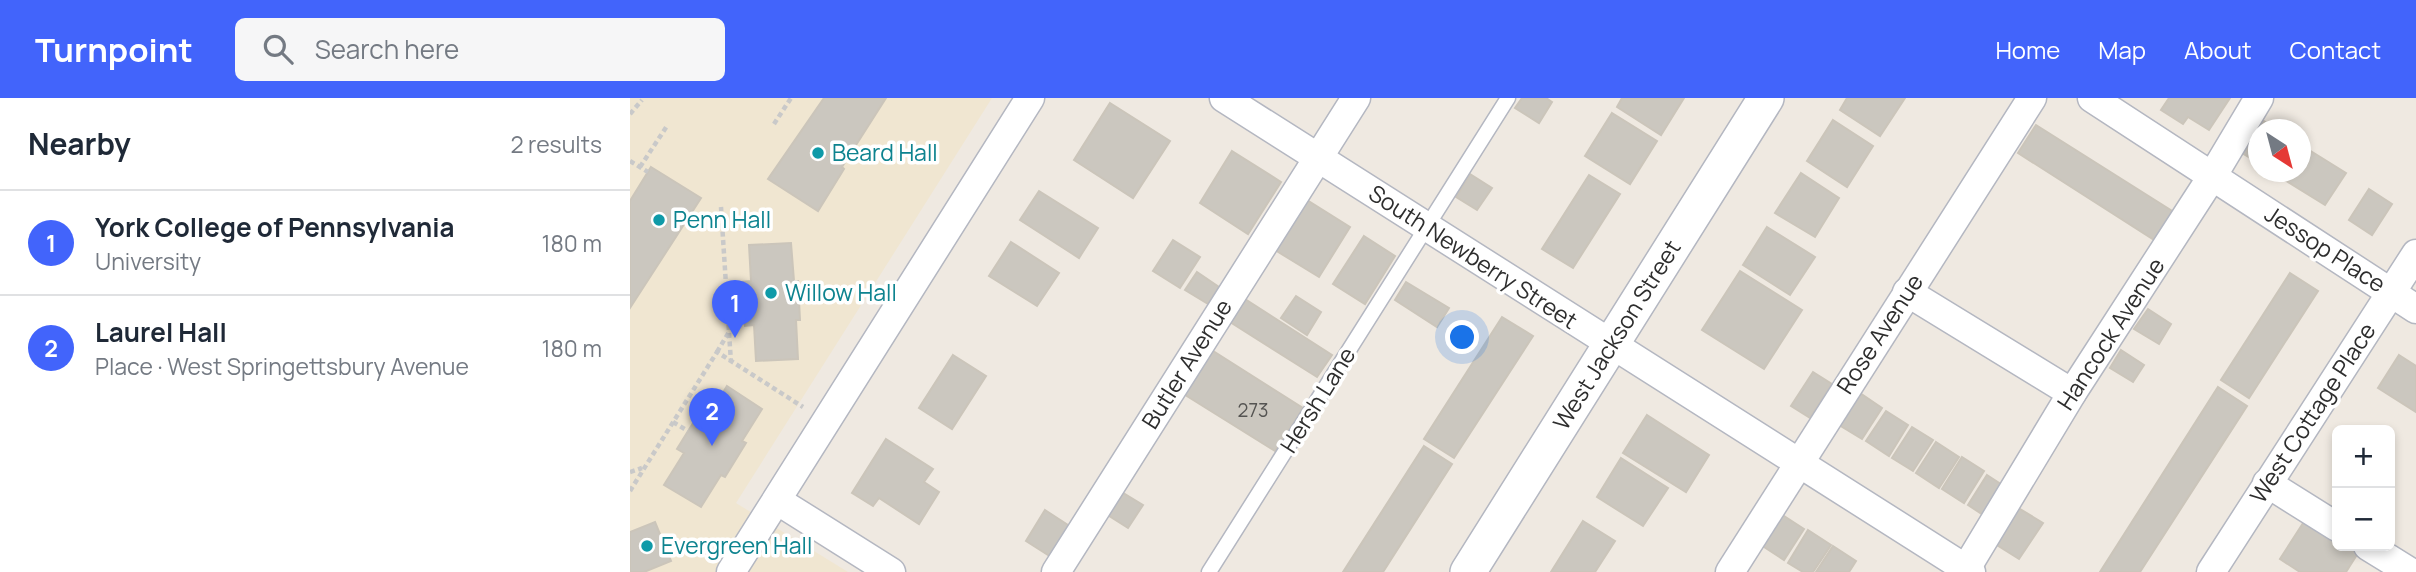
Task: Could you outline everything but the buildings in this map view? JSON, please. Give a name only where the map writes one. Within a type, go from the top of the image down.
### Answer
[{"type":"street","points":[[731,572],[1030,98]]},
{"type":"street","name":"South Newberry Street","points":[[1224,98],[1967,571]]},
{"type":"street","name":"Butler Avenue","points":[[1056,572],[1356,98]]},
{"type":"street","name":"West Jackson Street","points":[[1468,572],[1766,98]]},
{"type":"street","name":"Rose Avenue","points":[[1730,572],[2032,98]]},
{"type":"street","name":"Jessop Place","points":[[2092,98],[2416,309]]},
{"type":"street","name":"Hancock Avenue","points":[[1967,571],[2072,393],[2213,175],[2259,98]]},
{"type":"street","name":"West Cottage Place","points":[[2211,572],[2416,254]]},
{"type":"street","points":[[1907,292],[2072,393]]},
{"type":"street","points":[[2267,483],[2332,524]]},
{"type":"street","points":[[778,500],[891,572]]},
{"type":"street","points":[[2376,551],[2410,572]]},
{"type":"lane","name":"Hersh Lane","points":[[1209,572],[1508,98]]},
{"type":"path","points":[[774,124],[791,98]]},
{"type":"path","points":[[630,114],[642,100]]},
{"type":"path","points":[[640,167],[667,126]]},
{"type":"path","points":[[630,161],[648,172]]},
{"type":"path","points":[[721,207],[731,362]]},
{"type":"path","points":[[727,306],[744,304]]},
{"type":"path","points":[[630,491],[729,332]]},
{"type":"path","points":[[717,352],[799,404]]},
{"type":"path","points":[[673,422],[688,431]]},
{"type":"path","points":[[630,472],[644,467]]},
{"type":"shaded area","points":[[630,98],[992,98],[736,503],[848,572],[630,572]]},
{"type":"place","name":"Beard Hall","points":[[818,153]]},
{"type":"place","name":"Penn Hall","points":[[659,220]]},
{"type":"place","name":"Willow Hall","points":[[771,293]]},
{"type":"place","name":"York College of Pennsylvania","points":[[735,338]]},
{"type":"place","name":"Laurel Hall","points":[[712,446]]},
{"type":"place","name":"Evergreen Hall","points":[[647,546]]}]
